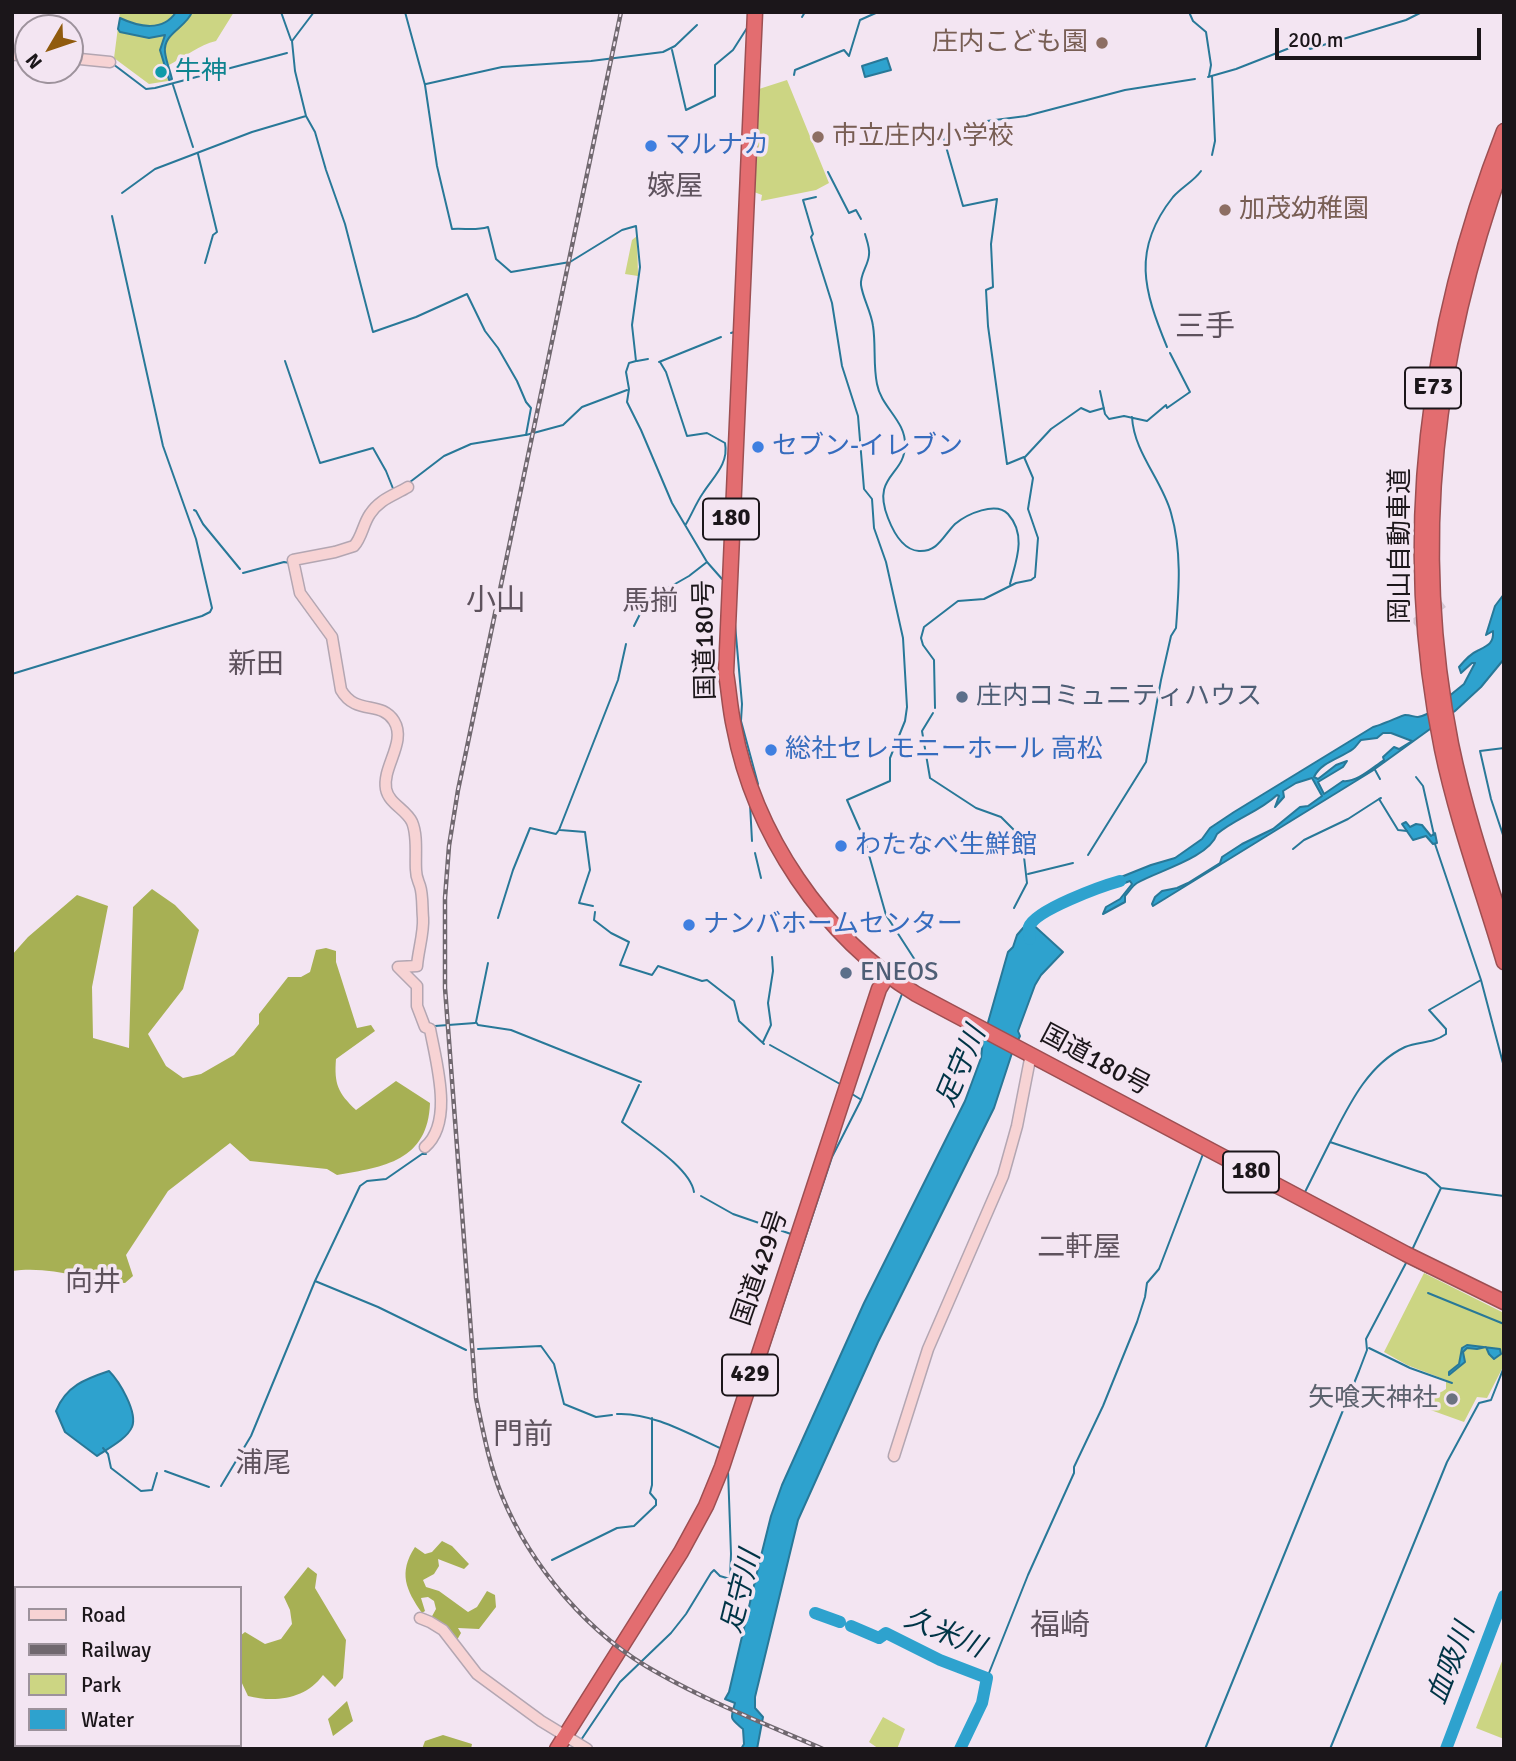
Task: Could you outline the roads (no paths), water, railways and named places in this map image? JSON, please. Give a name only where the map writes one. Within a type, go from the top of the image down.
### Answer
[{"type":"highway","name":"国道180号","points":[[755,12],[726,674],[734,727],[754,794],[792,869],[815,902],[844,935],[887,976],[923,998],[1406,1254],[1504,1302]]},
{"type":"highway","name":"岡山自動車道","points":[[1504,131],[1459,262],[1442,336],[1429,416],[1421,540],[1432,649],[1447,747],[1470,858],[1504,962]]},
{"type":"highway","name":"岡山自動車道","points":[[1432,649],[1431,539],[1439,417],[1460,303],[1481,228],[1504,161]]},
{"type":"highway","name":"岡山自動車道","points":[[1447,747],[1504,928]]},
{"type":"highway","name":"国道429号","points":[[561,1742],[681,1552],[706,1506],[722,1467],[879,989],[887,976]]},
{"type":"highway","points":[[1473,1285],[1504,1295]]},
{"type":"main road","points":[[84,59],[110,62]]},
{"type":"main road","points":[[408,487],[383,499],[370,514],[354,546],[293,560],[300,593],[332,637],[344,695],[359,706],[387,713],[397,728],[397,738],[386,776],[386,789],[389,797],[407,814],[414,827],[416,876],[421,890],[423,921],[417,966],[398,967],[416,986],[419,1014],[425,1027],[430,1029],[441,1098],[438,1125],[425,1147]]},
{"type":"main road","points":[[894,1456],[928,1349],[1003,1176],[1017,1126],[1028,1053]]},
{"type":"main road","points":[[420,1618],[443,1630],[477,1674],[561,1742],[587,1749]]},
{"type":"water","points":[[176,12],[192,12],[165,45],[172,79],[169,80],[160,50],[165,35],[149,38],[120,32],[118,29],[120,18],[150,26],[164,23]]},
{"type":"water","points":[[887,58],[891,70],[865,77],[862,66]]},
{"type":"water","points":[[1504,594],[1504,659],[1481,687],[1455,711],[1372,771],[1153,906],[1155,897],[1162,891],[1188,883],[1220,863],[1222,857],[1242,844],[1273,829],[1300,807],[1308,806],[1322,796],[1312,778],[1283,791],[1284,797],[1275,807],[1279,796],[1277,795],[1224,828],[1212,843],[1193,857],[1137,883],[1125,896],[1125,902],[1103,914],[1106,907],[1120,899],[1132,884],[1130,881],[1111,888],[1107,887],[1106,883],[1175,858],[1202,839],[1210,828],[1234,812],[1373,727],[1405,715],[1417,717],[1427,714],[1464,684],[1475,663],[1461,673],[1459,667],[1474,652],[1491,642],[1493,631],[1486,635],[1495,606]],"holes":[[[1391,733],[1412,741],[1399,749],[1394,747],[1383,757],[1384,760],[1369,771],[1353,780],[1343,781],[1324,794],[1318,782],[1343,767],[1347,761],[1336,765],[1318,779],[1314,777],[1321,768],[1353,749],[1361,740]]]},
{"type":"water","points":[[1406,822],[1410,827],[1422,825],[1431,836],[1435,833],[1437,843],[1433,844],[1426,836],[1413,840],[1402,824]]},
{"type":"water","points":[[1029,921],[1063,952],[1035,985],[994,1108],[878,1342],[798,1520],[755,1697],[755,1708],[763,1717],[757,1749],[741,1749],[744,1744],[743,1729],[732,1716],[735,1703],[725,1699],[729,1692],[771,1516],[782,1485],[864,1303],[965,1101],[981,1058],[983,1040],[1008,952]]},
{"type":"water","points":[[1467,1345],[1485,1347],[1467,1348],[1463,1352],[1465,1362],[1449,1375],[1459,1364],[1462,1348]]},
{"type":"water","points":[[1486,1347],[1500,1349],[1501,1354],[1494,1359]]},
{"type":"water","points":[[109,1371],[127,1397],[133,1421],[126,1436],[97,1456],[65,1432],[56,1411],[71,1389]]},
{"type":"waterway","points":[[281,12],[291,40]]},
{"type":"waterway","points":[[314,12],[292,41],[295,71],[306,116],[315,132],[345,224],[373,332],[416,317],[467,294],[485,331],[498,348],[531,408],[526,435],[563,425],[582,407],[627,390]]},
{"type":"waterway","points":[[405,12],[425,85],[437,166],[452,229],[488,227],[496,259],[511,272],[570,262],[622,230],[636,226],[640,267],[632,325],[636,361],[629,363],[626,372],[629,389],[627,402],[672,503],[707,562],[722,579]]},
{"type":"waterway","points":[[802,17],[805,12]]},
{"type":"waterway","points":[[794,75],[795,70],[844,50],[849,56],[860,20],[878,12]]},
{"type":"waterway","points":[[1189,12],[1193,21],[1206,32],[1211,65],[1209,76]]},
{"type":"waterway","points":[[1208,77],[1305,42],[1310,49],[1406,20],[1422,12]]},
{"type":"waterway","points":[[426,84],[502,67],[591,61],[663,52],[675,46],[697,25]]},
{"type":"waterway","points":[[672,50],[686,110],[715,96],[715,65],[733,50],[747,28]]},
{"type":"waterway","points":[[113,64],[146,89],[287,53]]},
{"type":"waterway","points":[[1212,76],[1215,141],[1212,155]]},
{"type":"waterway","points":[[935,708],[934,660],[923,645],[921,638],[924,627],[958,601],[984,599],[1035,577],[1038,538],[1028,509],[1033,478],[1024,457],[1007,464],[988,326],[986,290],[993,287],[991,244],[997,199],[963,206],[943,136],[987,121],[1026,116],[1125,90],[1195,79]]},
{"type":"waterway","points":[[173,85],[193,147]]},
{"type":"waterway","points":[[122,193],[155,169],[252,132],[306,116]]},
{"type":"waterway","points":[[198,154],[217,232],[213,235],[205,263]]},
{"type":"waterway","points":[[1167,347],[1148,289],[1147,253],[1151,235],[1160,216],[1173,197],[1201,171]]},
{"type":"waterway","points":[[828,172],[849,213],[856,210],[861,219]]},
{"type":"waterway","points":[[816,197],[803,200],[813,234],[811,237],[832,303],[842,366],[858,416],[864,489],[872,499],[874,528],[886,562],[903,638],[907,707],[905,721],[890,758],[890,781],[847,800],[865,841],[886,915],[915,960],[909,977]]},
{"type":"waterway","points":[[12,674],[202,616],[212,608],[196,539],[163,446],[112,216]]},
{"type":"waterway","points":[[865,234],[869,255],[861,285],[873,326],[877,384],[883,400],[902,429],[905,445],[904,455],[883,493],[890,523],[899,539],[908,547],[926,551],[936,546],[955,524],[967,516],[982,510],[1003,510],[1014,522],[1019,539],[1010,584]]},
{"type":"waterway","points":[[659,362],[721,337]]},
{"type":"waterway","points":[[1100,391],[1105,414],[1109,419],[1124,416],[1147,421],[1166,405],[1167,408],[1190,392],[1170,353]]},
{"type":"waterway","points":[[637,361],[648,359]]},
{"type":"waterway","points":[[285,361],[320,463],[373,448],[394,491]]},
{"type":"waterway","points":[[660,362],[666,372],[687,436],[707,433],[725,443],[726,451],[722,464],[686,524]]},
{"type":"waterway","points":[[1025,457],[1051,429],[1081,408],[1090,412],[1104,408]]},
{"type":"waterway","points":[[1088,855],[1146,762],[1161,680],[1171,636],[1176,628],[1179,570],[1174,527],[1167,501],[1138,443],[1132,417]]},
{"type":"waterway","points":[[410,482],[444,456],[471,444],[525,435]]},
{"type":"waterway","points":[[194,510],[240,569]]},
{"type":"waterway","points":[[243,573],[284,562],[290,563]]},
{"type":"waterway","points":[[634,626],[647,600],[689,576],[707,562]]},
{"type":"waterway","points":[[735,624],[741,721],[758,784]]},
{"type":"waterway","points":[[498,918],[530,828],[556,834],[559,830],[618,680],[626,644]]},
{"type":"waterway","points":[[933,713],[922,731],[930,778],[976,808],[1001,817],[1018,834],[1023,848],[1027,883],[1014,908]]},
{"type":"waterway","points":[[1504,748],[1480,751],[1491,799],[1504,838]]},
{"type":"waterway","points":[[1374,768],[1380,779]]},
{"type":"waterway","points":[[1416,777],[1423,786],[1434,835]]},
{"type":"waterway","points":[[1381,798],[1379,799],[1398,830],[1407,831]]},
{"type":"waterway","points":[[1293,849],[1304,840],[1348,819],[1379,799]]},
{"type":"waterway","points":[[750,804],[752,841]]},
{"type":"waterway","points":[[560,830],[585,832],[590,870],[579,903],[593,906]]},
{"type":"waterway","points":[[1435,844],[1481,980],[1504,1067]]},
{"type":"waterway","points":[[755,853],[761,878]]},
{"type":"waterway","points":[[1028,874],[1073,863]]},
{"type":"waterway","name":"足守川","points":[[1030,939],[1029,927],[1043,913],[1120,881]]},
{"type":"waterway","points":[[595,912],[594,920],[629,942],[620,965],[652,975],[658,966],[702,981],[707,980],[734,1001],[739,1021],[764,1044]]},
{"type":"waterway","points":[[763,1042],[771,1025],[768,1003],[773,971],[772,957]]},
{"type":"waterway","points":[[488,963],[476,1022],[478,1025],[511,1030],[641,1082]]},
{"type":"waterway","points":[[1330,1142],[1360,1088],[1380,1065],[1405,1047],[1446,1034],[1446,1029],[1429,1010],[1481,980]]},
{"type":"waterway","points":[[763,1365],[832,1157],[861,1100],[902,994]]},
{"type":"waterway","points":[[435,1026],[475,1023]]},
{"type":"waterway","points":[[770,1045],[840,1084]]},
{"type":"waterway","points":[[639,1085],[622,1122],[674,1163],[691,1182],[694,1192]]},
{"type":"waterway","points":[[852,1094],[860,1099]]},
{"type":"waterway","points":[[1305,1192],[1330,1142],[1426,1174],[1441,1188]]},
{"type":"waterway","points":[[221,1486],[251,1436],[315,1281],[360,1186],[367,1181],[386,1179],[422,1154],[426,1154]]},
{"type":"waterway","points":[[987,1678],[1028,1575],[1074,1473],[1074,1467],[1103,1406],[1137,1322],[1147,1283],[1159,1269],[1203,1154]]},
{"type":"waterway","points":[[1412,1250],[1441,1188],[1504,1196]]},
{"type":"waterway","points":[[701,1196],[733,1214],[791,1234]]},
{"type":"waterway","points":[[1355,1235],[1428,1273]]},
{"type":"waterway","points":[[1205,1749],[1359,1371],[1367,1350],[1366,1339],[1406,1263]]},
{"type":"waterway","points":[[315,1281],[378,1307],[466,1350]]},
{"type":"waterway","points":[[1428,1293],[1504,1324]]},
{"type":"waterway","points":[[478,1349],[541,1346],[554,1364],[564,1404],[596,1417],[612,1415]]},
{"type":"waterway","points":[[1369,1348],[1410,1368],[1452,1383]]},
{"type":"waterway","points":[[1330,1749],[1447,1462],[1479,1403],[1491,1400],[1504,1367]]},
{"type":"waterway","points":[[617,1414],[656,1420],[720,1448]]},
{"type":"waterway","points":[[552,1560],[617,1528],[634,1526],[656,1505],[656,1500],[650,1493],[652,1418]]},
{"type":"waterway","points":[[103,1448],[108,1454],[111,1468],[141,1491],[152,1490],[157,1473]]},
{"type":"waterway","points":[[581,1740],[620,1682],[671,1633],[686,1614],[711,1573],[714,1570],[720,1576],[730,1579],[728,1470]]},
{"type":"waterway","points":[[165,1471],[209,1487]]},
{"type":"waterway","name":"血吸川","points":[[1446,1749],[1504,1596]]},
{"type":"waterway","name":"久米川","points":[[815,1613],[840,1622]]},
{"type":"waterway","name":"久米川","points":[[851,1626],[879,1638],[886,1633],[940,1660],[987,1678],[982,1703],[960,1749]]},
{"type":"tunnel","points":[[1414,624],[1443,603]]},
{"type":"railway","points":[[621,12],[458,790],[449,846],[445,898],[445,988],[476,1398],[493,1472],[514,1522],[546,1573],[586,1619],[633,1658],[678,1684],[823,1749]]},
{"type":"place","name":"庄内こども園","points":[[1102,43]]},
{"type":"place","name":"牛神","points":[[161,72]]},
{"type":"place","name":"市立庄内小学校","points":[[818,137]]},
{"type":"place","name":"マルナカ","points":[[651,146]]},
{"type":"place","name":"加茂幼稚園","points":[[1225,210]]},
{"type":"place","name":"セブン-イレブン","points":[[758,447]]},
{"type":"place","name":"庄内コミュニティハウス","points":[[962,697]]},
{"type":"place","name":"総社セレモニーホール 高松","points":[[771,750]]},
{"type":"place","name":"わたなべ生鮮館","points":[[841,846]]},
{"type":"place","name":"ナンバホームセンター","points":[[689,925]]},
{"type":"place","name":"ENEOS","points":[[846,973]]},
{"type":"place","name":"矢喰天神社","points":[[1452,1399]]},
{"type":"district","name":"嫁屋","points":[[675,188]]},
{"type":"district","name":"三手","points":[[1205,328]]},
{"type":"district","name":"小山","points":[[496,602]]},
{"type":"district","name":"馬揃","points":[[650,603]]},
{"type":"district","name":"新田","points":[[256,666]]},
{"type":"district","name":"二軒屋","points":[[1079,1249]]},
{"type":"district","name":"向井","points":[[93,1284]]},
{"type":"district","name":"門前","points":[[523,1436]]},
{"type":"district","name":"浦尾","points":[[263,1465]]},
{"type":"district","name":"福崎","points":[[1060,1627]]}]
